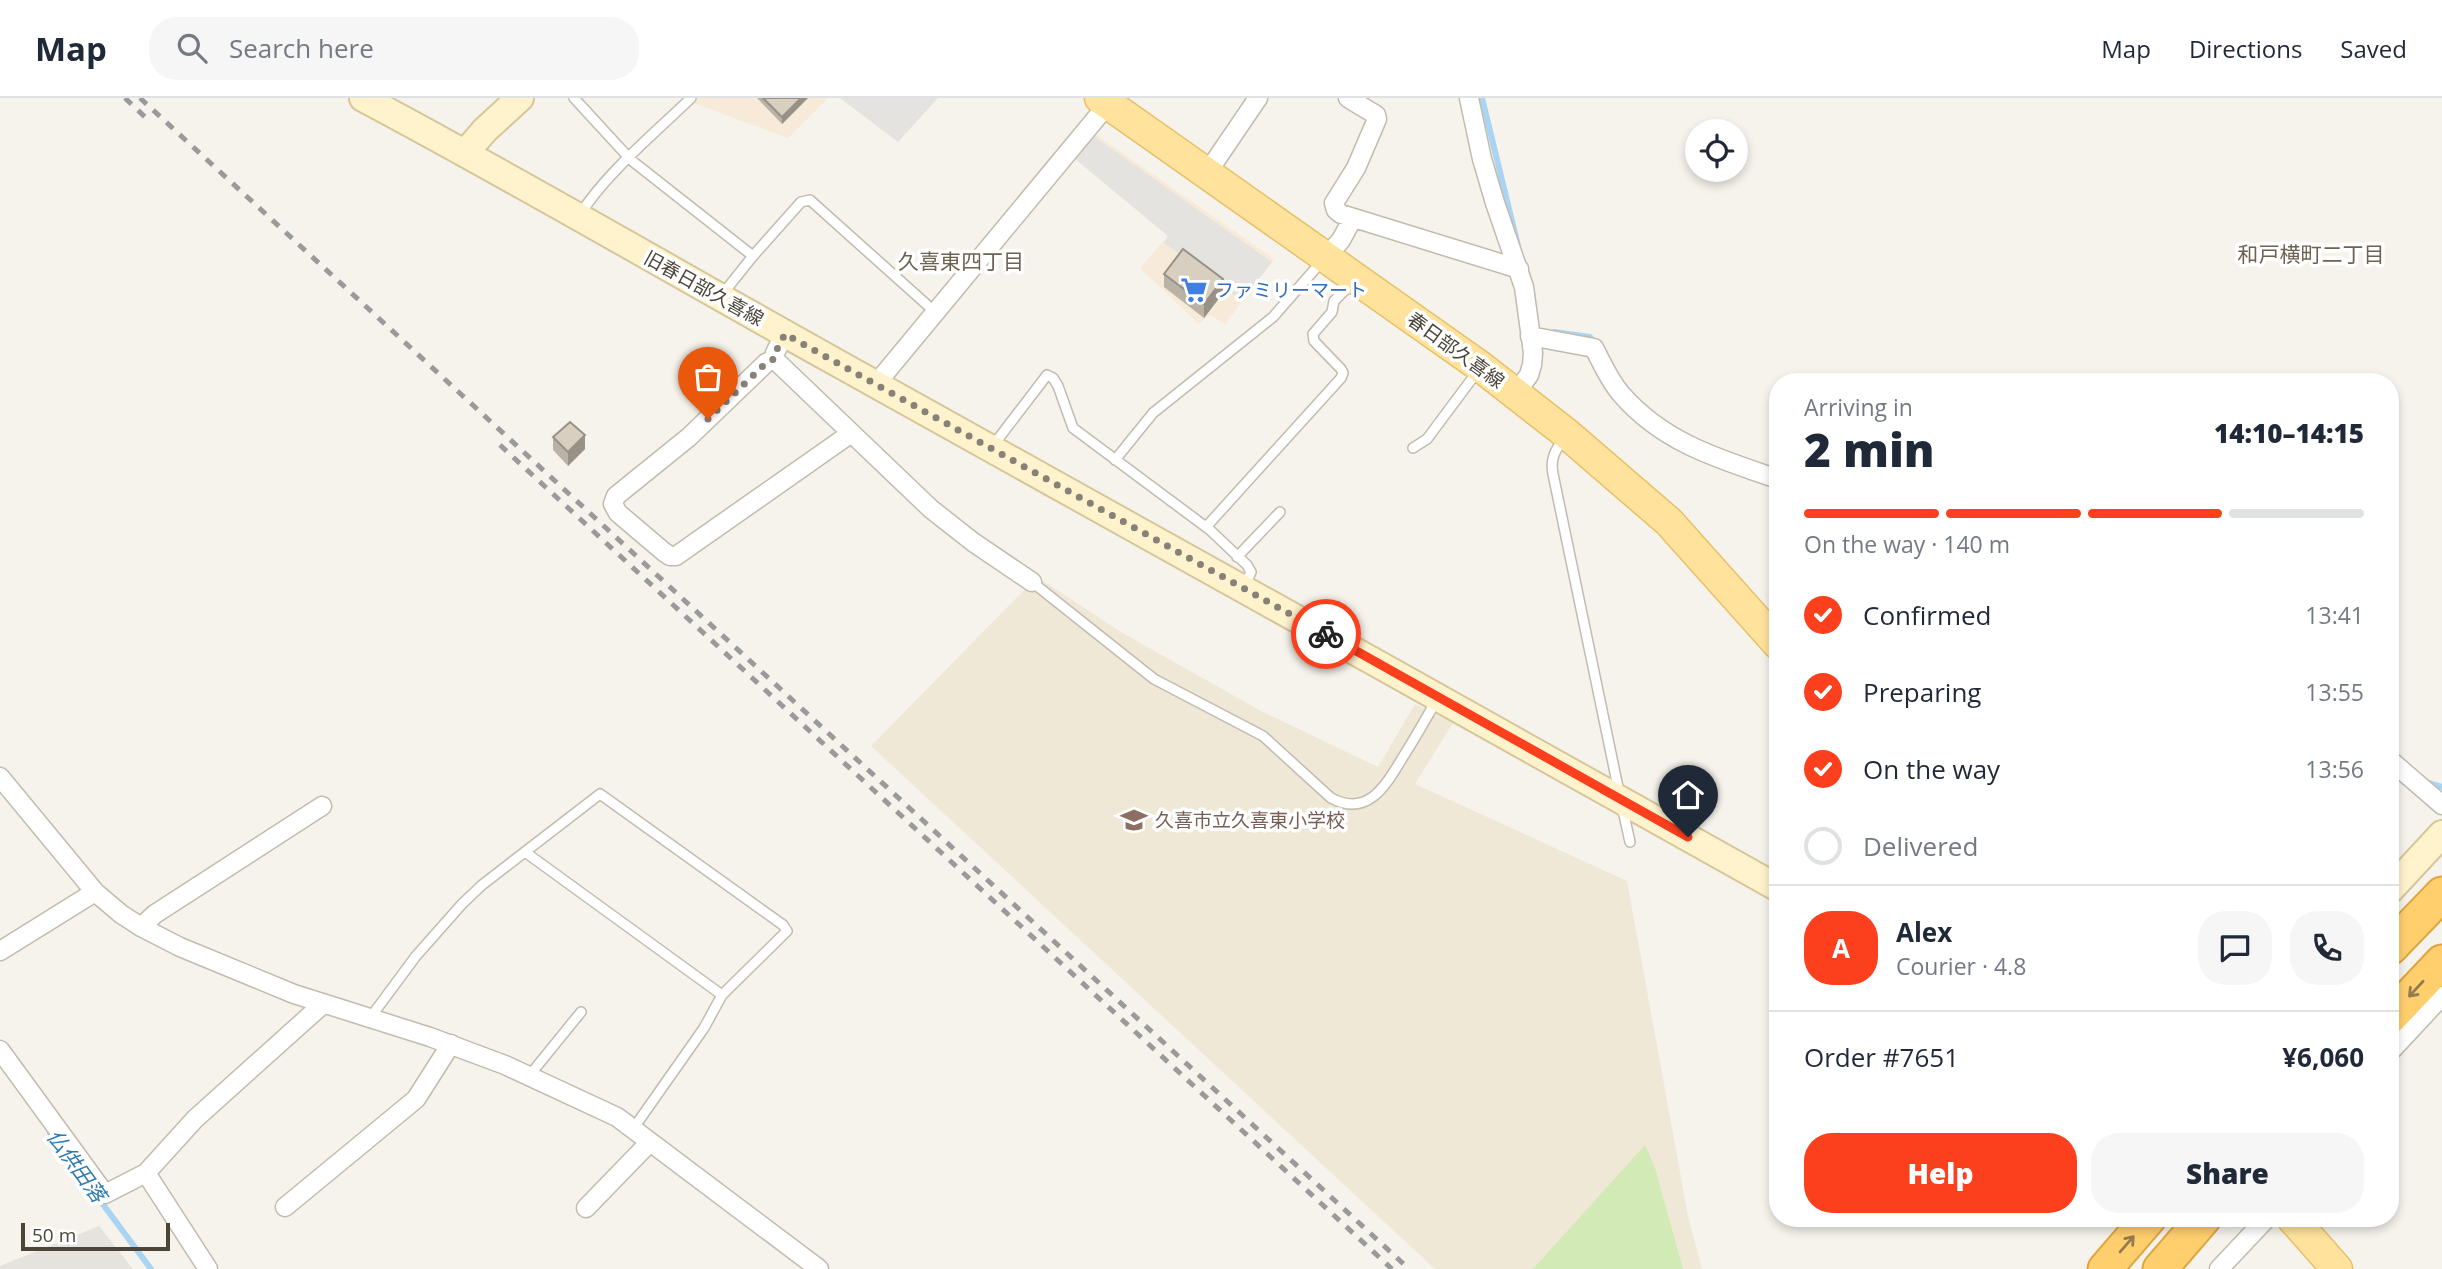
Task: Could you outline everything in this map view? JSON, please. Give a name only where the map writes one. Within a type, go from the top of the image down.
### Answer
[{"type":"highway","points":[[2399,939],[2442,894]]},
{"type":"highway","points":[[2399,1007],[2442,962]]},
{"type":"highway","points":[[2105,1269],[2140,1227]]},
{"type":"highway","points":[[2160,1269],[2196,1227]]},
{"type":"main road","name":"春日部久喜線","points":[[1113,103],[1481,367],[1567,434],[1669,523],[1769,634]]},
{"type":"main road","points":[[2300,1227],[2337,1269]]},
{"type":"street","name":"旧春日部久喜線","points":[[363,98],[466,152],[720,298],[1769,883]]},
{"type":"street","points":[[466,152],[485,130],[520,98]]},
{"type":"street","points":[[1207,173],[1258,98]]},
{"type":"street","points":[[1348,98],[1376,115],[1377,120],[1356,168],[1334,203],[1335,210],[1353,218],[1519,269]]},
{"type":"street","points":[[1469,98],[1482,159],[1524,287],[1533,353],[1529,375],[1516,393]]},
{"type":"street","points":[[876,384],[1113,103]]},
{"type":"street","points":[[1326,257],[1341,240],[1353,218]]},
{"type":"street","points":[[774,359],[785,334]]},
{"type":"street","points":[[1530,336],[1594,348],[1620,393],[1653,425],[1699,452],[1769,476]]},
{"type":"street","points":[[774,359],[766,363],[689,437],[617,496],[613,504],[618,513],[664,552],[676,556],[850,434]]},
{"type":"street","points":[[774,359],[931,509],[973,542],[1032,582]]},
{"type":"street","points":[[2399,768],[2442,805]]},
{"type":"street","points":[[0,777],[95,892],[141,927],[180,947],[294,994],[451,1044],[529,1076],[617,1117],[819,1269]]},
{"type":"street","points":[[141,927],[156,914],[322,806]]},
{"type":"street","points":[[2399,880],[2442,834]]},
{"type":"street","points":[[0,951],[95,892]]},
{"type":"street","points":[[2399,1042],[2442,996]]},
{"type":"street","points":[[0,1049],[106,1194],[146,1173],[195,1119],[323,1004]]},
{"type":"street","points":[[285,1208],[416,1099],[451,1044]]},
{"type":"street","points":[[586,1208],[650,1142]]},
{"type":"street","points":[[146,1173],[208,1269]]},
{"type":"street","points":[[2218,1269],[2258,1227]]},
{"type":"lane","points":[[574,98],[629,158],[753,256]]},
{"type":"lane","points":[[578,217],[591,198],[691,98]]},
{"type":"lane","points":[[720,298],[801,202],[810,200],[935,312]]},
{"type":"lane","points":[[1115,460],[1153,413],[1273,317],[1326,257]]},
{"type":"lane","points":[[1206,527],[1340,378],[1343,373],[1341,369],[1314,341],[1313,334],[1332,312],[1334,301],[1357,279]]},
{"type":"lane","points":[[1413,448],[1427,439],[1481,367]]},
{"type":"lane","points":[[990,448],[1047,375],[1053,378],[1073,428],[1206,527],[1247,565],[1251,572],[1244,588]]},
{"type":"lane","points":[[1567,434],[1555,450],[1551,463],[1630,842]]},
{"type":"lane","points":[[1237,557],[1280,512]]},
{"type":"lane","points":[[1032,582],[1154,679],[1263,736],[1331,799],[1341,804],[1363,802],[1381,790],[1439,697]]},
{"type":"lane","points":[[370,1018],[416,956],[462,904],[482,885],[600,793],[783,925],[787,931],[722,995],[704,1028],[632,1129]]},
{"type":"lane","points":[[525,852],[722,995]]},
{"type":"lane","points":[[529,1076],[581,1012]]},
{"type":"shaded area","points":[[698,98],[828,98],[788,138],[693,103]]},
{"type":"shaded area","points":[[840,98],[938,98],[898,142]]},
{"type":"shaded area","points":[[1094,133],[1274,259],[1225,324],[1210,315],[1199,324],[1140,268],[1168,236],[1074,158]]},
{"type":"shaded area","points":[[1092,135],[1272,262],[1242,301],[1164,243],[1168,236],[1074,158]]},
{"type":"shaded area","points":[[1037,577],[1121,632],[1261,711],[1378,767],[1415,704],[1453,723],[1415,784],[1627,881],[1688,1216],[1702,1269],[1435,1269],[871,746]]},
{"type":"shaded area","points":[[99,1226],[133,1269],[0,1269],[0,1266]]},
{"type":"green space","points":[[1645,1145],[1655,1168],[1683,1269],[1533,1269]]},
{"type":"building","points":[[763,98],[801,98],[782,117]]},
{"type":"building","points":[[1183,249],[1223,279],[1204,304],[1164,274]]},
{"type":"building","points":[[570,422],[585,435],[568,452],[553,437]]},
{"type":"waterway","points":[[1482,98],[1518,246]]},
{"type":"waterway","points":[[1554,332],[1590,337],[1595,345]]},
{"type":"waterway","points":[[2425,782],[2442,787]]},
{"type":"waterway","name":"仏供田落","points":[[50,1133],[151,1269]]},
{"type":"railway","points":[[125,98],[145,117]]},
{"type":"railway","points":[[140,98],[1409,1269]]},
{"type":"railway","points":[[500,445],[1392,1269]]},
{"type":"way so far","points":[[708,419],[766,363],[774,359],[785,334],[1326,634]]},
{"type":"place","name":"ファミリーマート","points":[[1194,290]]},
{"type":"place","name":"久喜市立久喜東小学校","points":[[1134,820]]},
{"type":"district","name":"和戸横町二丁目","points":[[2311,255]]},
{"type":"district","name":"久喜東四丁目","points":[[961,262]]},
{"type":"route","points":[[1326,634],[1688,837]]}]
